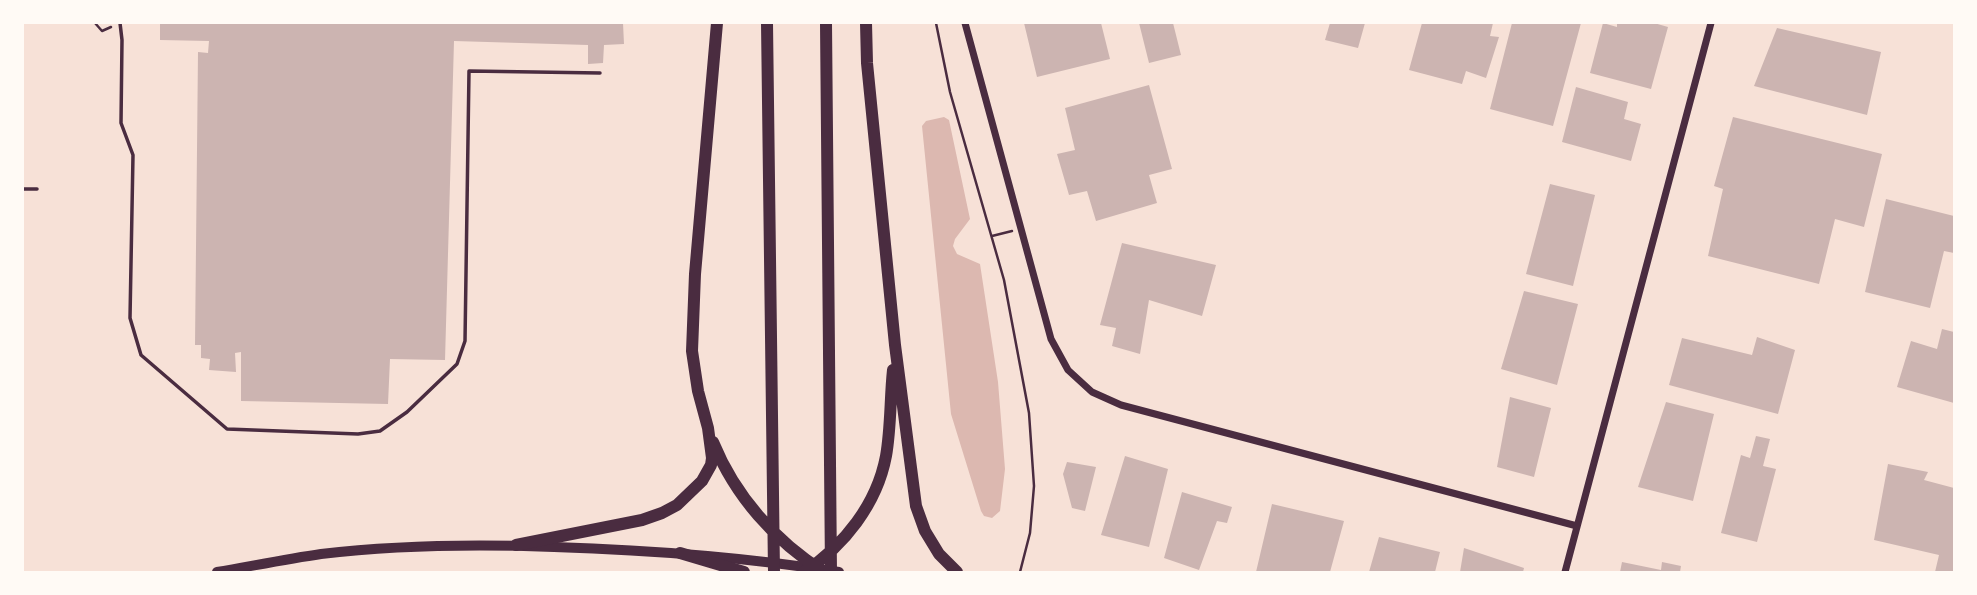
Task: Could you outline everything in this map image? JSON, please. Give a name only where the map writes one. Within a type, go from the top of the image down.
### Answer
[{"type":"highway","points":[[516,545],[642,520],[662,513],[677,505],[702,481],[711,466],[708,428],[698,391],[692,351],[695,274],[717,23]]},
{"type":"highway","points":[[767,23],[774,572]]},
{"type":"highway","points":[[817,570],[826,23]]},
{"type":"highway","points":[[866,23],[867,63],[895,345],[916,506],[925,531],[939,554],[957,572]]},
{"type":"highway","points":[[817,570],[862,514],[879,480],[886,457],[895,345]]},
{"type":"highway","points":[[708,428],[724,464],[756,514],[783,542],[817,570]]},
{"type":"highway","points":[[680,553],[744,572]]},
{"type":"main road","points":[[217,572],[320,554],[373,549],[516,545],[680,553],[839,572]]},
{"type":"street","points":[[965,23],[1051,339],[1068,370],[1093,392],[1121,405],[1577,526]]},
{"type":"street","points":[[1565,572],[1712,23]]},
{"type":"lane","points":[[120,23],[121,123],[133,155],[130,318],[141,355],[227,429],[358,434],[380,431],[407,412],[457,363],[465,341],[469,71],[600,73]]},
{"type":"lane","points":[[23,189],[37,189]]},
{"type":"path","points":[[95,23],[102,31],[120,23]]},
{"type":"path","points":[[936,23],[950,92],[1004,280],[1029,413],[1034,486],[1030,533],[1020,572]]},
{"type":"path","points":[[992,236],[1020,230]]},
{"type":"shaded area","points":[[944,117],[949,120],[970,219],[953,246],[957,254],[980,264],[998,382],[1005,469],[1000,511],[992,518],[984,516],[981,511],[951,414],[922,126],[926,121]]},
{"type":"building","points":[[160,23],[623,23],[624,44],[604,45],[603,63],[588,64],[588,45],[454,41],[445,360],[390,359],[388,404],[241,401],[241,352],[235,353],[236,372],[209,370],[210,359],[201,358],[201,345],[195,345],[198,52],[208,53],[209,41],[160,40]]},
{"type":"building","points":[[1024,23],[1101,23],[1110,59],[1037,77]]},
{"type":"building","points":[[1139,23],[1173,23],[1181,55],[1149,63]]},
{"type":"building","points":[[1330,23],[1365,23],[1358,48],[1325,40]]},
{"type":"building","points":[[1422,23],[1493,23],[1490,36],[1499,37],[1486,78],[1466,71],[1462,84],[1409,70]]},
{"type":"building","points":[[1512,23],[1581,23],[1553,126],[1490,109]]},
{"type":"building","points":[[1603,23],[1617,27],[1617,23],[1654,23],[1668,27],[1651,89],[1590,73]]},
{"type":"building","points":[[1777,28],[1881,52],[1867,115],[1754,86]]},
{"type":"building","points":[[1149,85],[1172,169],[1149,175],[1157,203],[1096,221],[1087,191],[1069,195],[1057,154],[1075,150],[1065,108]]},
{"type":"building","points":[[1576,87],[1628,102],[1624,119],[1641,124],[1631,161],[1562,142]]},
{"type":"building","points":[[1733,117],[1882,154],[1864,227],[1835,219],[1819,284],[1708,256],[1723,189],[1714,186]]},
{"type":"building","points":[[1550,184],[1595,195],[1573,286],[1526,274]]},
{"type":"building","points":[[1886,199],[1954,216],[1954,253],[1944,251],[1930,308],[1865,292]]},
{"type":"building","points":[[1122,243],[1216,265],[1202,316],[1149,300],[1140,354],[1112,346],[1116,328],[1100,325]]},
{"type":"building","points":[[1524,291],[1578,304],[1557,385],[1501,369]]},
{"type":"building","points":[[1942,329],[1954,332],[1954,403],[1897,387],[1911,341],[1937,349]]},
{"type":"building","points":[[1757,337],[1795,350],[1778,414],[1669,385],[1682,338],[1752,355]]},
{"type":"building","points":[[1510,397],[1551,408],[1534,477],[1497,467]]},
{"type":"building","points":[[1666,402],[1714,414],[1693,501],[1638,487]]},
{"type":"building","points":[[1756,436],[1770,439],[1763,466],[1776,469],[1757,542],[1721,533],[1741,455],[1750,458]]},
{"type":"building","points":[[1125,456],[1168,469],[1149,547],[1101,535]]},
{"type":"building","points":[[1067,462],[1096,467],[1085,511],[1072,508],[1063,474]]},
{"type":"building","points":[[1888,464],[1928,472],[1924,480],[1954,488],[1954,572],[1935,572],[1939,555],[1874,540]]},
{"type":"building","points":[[1182,492],[1232,507],[1227,523],[1217,521],[1199,570],[1164,558]]},
{"type":"building","points":[[1272,504],[1344,521],[1330,572],[1256,572]]},
{"type":"building","points":[[1379,537],[1440,552],[1435,572],[1369,572]]},
{"type":"building","points":[[1464,548],[1524,568],[1523,572],[1460,572]]},
{"type":"building","points":[[1622,562],[1661,570],[1662,562],[1681,566],[1680,572],[1620,572]]}]
